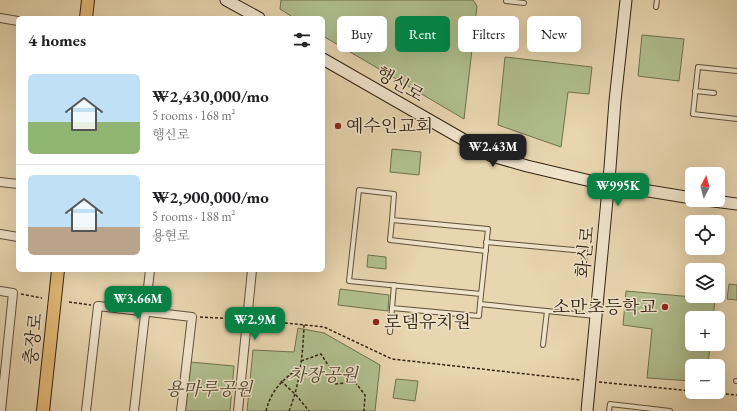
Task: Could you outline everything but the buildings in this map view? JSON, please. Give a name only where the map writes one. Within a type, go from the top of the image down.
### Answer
[{"type":"main road","points":[[86,16],[88,0]]},
{"type":"main road","points":[[226,0],[254,16]]},
{"type":"main road","name":"화신로","points":[[587,411],[615,101],[626,0]]},
{"type":"main road","name":"행신로","points":[[325,60],[492,156],[527,166],[608,185],[685,197]]},
{"type":"main road","points":[[725,202],[737,204]]},
{"type":"main road","name":"충장로","points":[[43,411],[58,272]]},
{"type":"street","points":[[0,18],[16,20]]},
{"type":"street","points":[[0,182],[16,184]]},
{"type":"street","points":[[0,234],[16,237]]},
{"type":"street","points":[[134,411],[150,272]]},
{"type":"street","points":[[238,411],[252,272]]},
{"type":"street","points":[[0,291],[13,293],[1,411]]},
{"type":"street","points":[[86,411],[98,306],[192,317],[181,411]]},
{"type":"lane","points":[[506,0],[524,3]]},
{"type":"lane","points":[[656,7],[657,0]]},
{"type":"lane","points":[[737,71],[698,67],[692,114],[737,119]]},
{"type":"lane","points":[[694,91],[714,94]]},
{"type":"lane","points":[[481,294],[349,281],[359,190],[394,194],[390,240],[486,251]]},
{"type":"lane","points":[[392,220],[488,229],[479,316],[392,308]]},
{"type":"lane","points":[[486,242],[585,251],[583,273]]},
{"type":"lane","points":[[390,332],[394,286]]},
{"type":"lane","points":[[480,304],[596,316]]},
{"type":"lane","points":[[543,345],[546,311]]},
{"type":"lane","points":[[609,411],[610,404],[670,411]]},
{"type":"path","points":[[13,293],[42,298]]},
{"type":"path","points":[[69,302],[98,306]]},
{"type":"path","points":[[192,317],[241,319]]},
{"type":"path","points":[[255,320],[324,327],[392,359],[582,380]]},
{"type":"path","points":[[289,411],[296,395],[301,366],[304,325]]},
{"type":"path","points":[[301,361],[321,354],[333,373],[334,384],[355,382],[365,395],[364,411]]},
{"type":"path","points":[[266,411],[269,400],[281,381],[301,366]]},
{"type":"path","points":[[281,381],[310,411]]},
{"type":"path","points":[[597,382],[685,390]]},
{"type":"path","points":[[725,394],[737,395]]},
{"type":"green space","points":[[281,0],[473,0],[477,6],[476,16],[458,16],[458,52],[472,52],[464,119],[350,52],[387,52],[387,16],[337,16],[337,44],[325,37],[325,16],[291,16],[280,9]]},
{"type":"green space","points":[[642,35],[684,39],[679,81],[638,76]]},
{"type":"green space","points":[[505,57],[592,67],[589,94],[568,92],[561,147],[498,125]]},
{"type":"green space","points":[[392,149],[421,152],[419,175],[390,172]]},
{"type":"green space","points":[[368,255],[386,257],[386,269],[367,267]]},
{"type":"green space","points":[[729,284],[737,285],[737,300],[727,299]]},
{"type":"green space","points":[[340,289],[389,295],[388,311],[338,305]]},
{"type":"green space","points":[[626,291],[685,296],[685,303],[715,303],[714,311],[685,311],[685,351],[709,351],[709,359],[685,359],[685,381],[647,378],[652,329],[623,325]]},
{"type":"green space","name":"차장공원","points":[[298,328],[324,333],[380,365],[375,411],[247,411],[253,350],[294,352]]},
{"type":"green space","name":"용마루공원","points":[[190,362],[234,366],[230,411],[184,411]]},
{"type":"green space","points":[[396,379],[418,381],[415,401],[393,398]]},
{"type":"place","name":"예수인교회","points":[[338,126]]},
{"type":"place","name":"소만초등학교","points":[[665,307]]},
{"type":"place","name":"로뎀유치원","points":[[376,322]]}]
